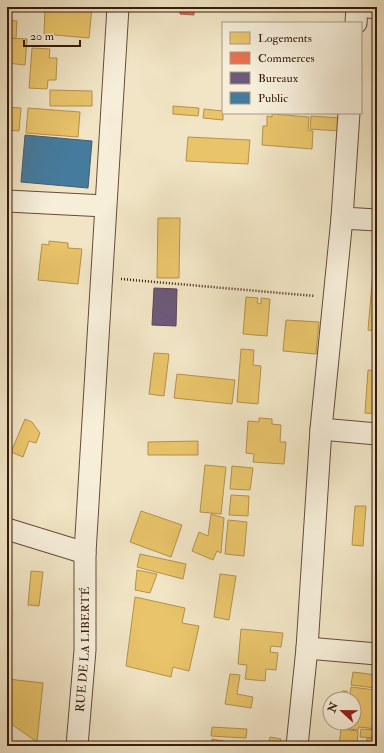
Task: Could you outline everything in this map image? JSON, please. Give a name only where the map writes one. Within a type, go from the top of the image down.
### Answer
[{"type":"street","name":"RUE DE LA LIBERTÉ","points":[[77,746],[85,650],[85,553],[118,7]]},
{"type":"street","points":[[356,22],[357,7]]},
{"type":"street","points":[[369,7],[377,8]]},
{"type":"street","points":[[297,746],[307,648],[321,429],[342,218],[349,114]]},
{"type":"street","points":[[7,201],[105,206]]},
{"type":"street","points":[[342,218],[377,220]]},
{"type":"street","points":[[321,429],[377,434]]},
{"type":"street","points":[[7,529],[85,553]]},
{"type":"street","points":[[307,648],[377,654]]},
{"type":"path","points":[[101,277],[334,298]]},
{"type":"building: Logements","points":[[45,7],[92,7],[89,38],[44,34]]},
{"type":"building: Logements","points":[[7,20],[17,21],[16,39],[7,38]]},
{"type":"building: Logements","points":[[7,38],[27,39],[25,65],[7,63]]},
{"type":"building: Logements","points":[[32,48],[50,49],[49,58],[57,58],[56,80],[48,80],[47,89],[29,88]]},
{"type":"building: Logements","points":[[7,85],[10,85],[10,97],[7,97]]},
{"type":"building: Logements","points":[[50,90],[92,91],[92,106],[50,106]]},
{"type":"building: Logements","points":[[173,106],[199,108],[198,116],[173,114]]},
{"type":"building: Logements","points":[[7,107],[21,108],[19,131],[7,130]]},
{"type":"building: Logements","points":[[28,108],[80,112],[78,137],[26,133]]},
{"type":"building: Logements","points":[[204,109],[222,111],[223,114],[223,120],[203,118]]},
{"type":"building: Logements","points":[[272,114],[309,117],[308,130],[313,131],[312,149],[262,145],[263,126],[267,126],[267,116],[272,117]]},
{"type":"building: Logements","points":[[311,116],[341,118],[340,131],[310,129]]},
{"type":"building: Logements","points":[[188,137],[250,140],[248,164],[186,161]]},
{"type":"building: Logements","points":[[158,218],[180,218],[179,278],[157,278]]},
{"type":"building: Logements","points":[[49,241],[68,243],[68,248],[82,249],[78,284],[38,280],[42,244],[49,245]]},
{"type":"building: Logements","points":[[375,248],[377,249],[377,331],[368,330]]},
{"type":"building: Logements","points":[[246,297],[258,298],[257,303],[261,304],[261,298],[270,299],[267,336],[243,334]]},
{"type":"building: Logements","points":[[286,320],[319,322],[316,354],[283,351]]},
{"type":"building: Logements","points":[[241,349],[254,350],[253,365],[261,366],[258,404],[237,402]]},
{"type":"building: Logements","points":[[154,353],[169,354],[164,396],[149,394]]},
{"type":"building: Logements","points":[[368,370],[377,371],[377,414],[365,413]]},
{"type":"building: Logements","points":[[177,374],[235,380],[232,404],[174,398]]},
{"type":"building: Logements","points":[[259,418],[272,419],[272,424],[281,425],[280,442],[286,442],[284,464],[253,462],[254,454],[246,453],[248,421],[259,422]]},
{"type":"building: Logements","points":[[25,419],[32,422],[40,433],[36,443],[29,441],[23,457],[11,452]]},
{"type":"building: Logements","points":[[198,441],[198,455],[148,455],[148,442]]},
{"type":"building: Logements","points":[[7,462],[10,464],[7,473]]},
{"type":"building: Logements","points":[[205,465],[226,467],[221,514],[200,512]]},
{"type":"building: Logements","points":[[232,466],[253,468],[250,490],[230,489]]},
{"type":"building: Logements","points":[[231,495],[249,496],[248,516],[229,515]]},
{"type":"building: Logements","points":[[355,506],[366,506],[363,546],[352,545]]},
{"type":"building: Logements","points":[[141,511],[182,525],[171,557],[130,542]]},
{"type":"building: Logements","points":[[211,514],[224,518],[221,553],[217,551],[213,560],[192,551],[199,532],[208,536]]},
{"type":"building: Logements","points":[[228,520],[247,522],[244,556],[225,554]]},
{"type":"building: Logements","points":[[140,554],[186,564],[183,579],[137,567]]},
{"type":"building: Logements","points":[[137,570],[157,574],[150,593],[135,590]]},
{"type":"building: Logements","points":[[31,571],[43,572],[39,606],[28,605]]},
{"type":"building: Logements","points":[[220,574],[236,576],[229,620],[214,617]]},
{"type":"building: Logements","points":[[135,597],[185,608],[182,623],[199,626],[189,671],[173,667],[171,677],[126,666]]},
{"type":"building: Logements","points":[[241,629],[283,633],[281,647],[271,646],[270,652],[278,653],[276,670],[266,669],[265,681],[245,679],[247,665],[238,664]]},
{"type":"building: Logements","points":[[353,672],[377,675],[377,729],[362,727],[362,691],[350,691],[351,687],[375,690],[375,688],[351,685]]},
{"type":"building: Logements","points":[[230,674],[240,675],[237,694],[253,697],[251,708],[225,704]]},
{"type":"building: Logements","points":[[8,679],[43,683],[37,742],[7,721]]},
{"type":"building: Logements","points":[[212,727],[247,729],[246,738],[211,736]]},
{"type":"building: Logements","points":[[362,729],[377,730],[377,738],[360,737]]},
{"type":"building: Logements","points":[[341,731],[358,731],[357,746],[339,746]]},
{"type":"building: Logements","points":[[270,737],[281,739],[280,746],[268,746]]},
{"type":"building: Logements","points":[[367,738],[377,739],[377,746],[366,746]]},
{"type":"building: Logements","points":[[212,739],[224,741],[223,746],[211,746]]},
{"type":"building: Logements","points":[[232,742],[253,744],[253,746],[232,746]]},
{"type":"building: Commerces","points":[[180,7],[194,7],[194,15],[180,14]]},
{"type":"building: Bureaux","points":[[154,288],[177,289],[176,326],[152,325]]},
{"type":"building: Public","points":[[25,135],[92,141],[88,188],[21,182]]}]
